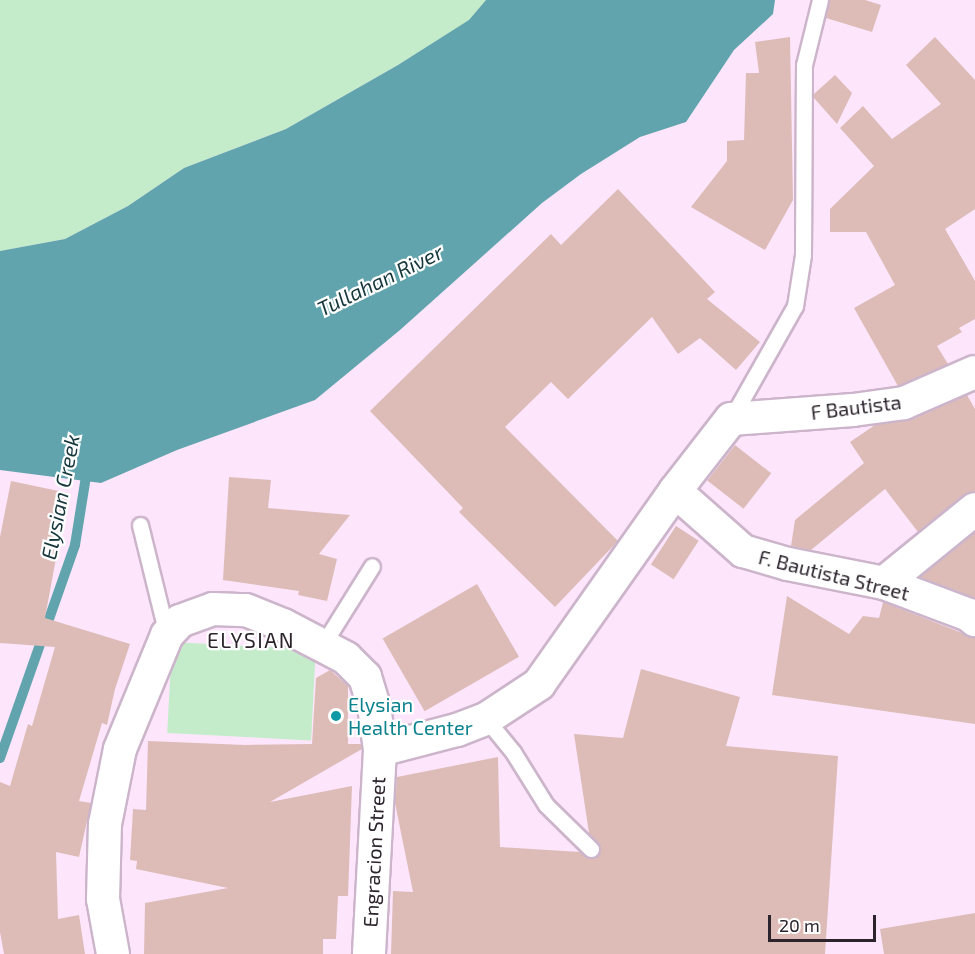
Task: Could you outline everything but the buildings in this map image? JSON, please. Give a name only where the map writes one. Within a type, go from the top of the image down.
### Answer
[{"type":"street","name":"F Bautista","points":[[731,419],[904,403],[975,372]]},
{"type":"street","points":[[380,750],[457,730],[486,719],[538,684],[675,491],[731,419]]},
{"type":"street","name":"F. Bautista Street","points":[[675,491],[743,551],[788,564],[884,583],[969,615],[975,620]]},
{"type":"street","points":[[884,583],[975,509]]},
{"type":"street","name":"Engracion Street","points":[[167,635],[180,621],[213,609],[246,610],[283,625],[346,658],[365,678],[374,706],[380,750],[369,954]]},
{"type":"street","points":[[113,954],[102,899],[105,824],[120,749],[155,659],[167,635]]},
{"type":"lane","points":[[731,419],[795,306],[803,255],[804,65],[820,0]]},
{"type":"lane","points":[[140,525],[167,635]]},
{"type":"lane","points":[[322,646],[372,566]]},
{"type":"lane","points":[[486,719],[513,752],[546,806],[591,849]]},
{"type":"green space","points":[[0,0],[486,0],[470,20],[398,65],[286,129],[184,168],[128,206],[65,239],[0,251]]},
{"type":"green space","points":[[172,642],[316,650],[311,740],[167,733]]},
{"type":"water","name":"Tullahan River","points":[[486,0],[775,0],[773,14],[734,50],[686,122],[640,137],[581,174],[542,203],[400,330],[315,400],[177,450],[101,483],[0,470],[0,251],[65,239],[128,206],[184,168],[286,129],[398,65],[469,20]]},
{"type":"waterway","name":"Elysian Creek","points":[[0,758],[75,545],[87,470]]},
{"type":"place","name":"Elysian Health Center","points":[[336,716]]},
{"type":"district","name":"ELYSIAN","points":[[251,640]]}]
